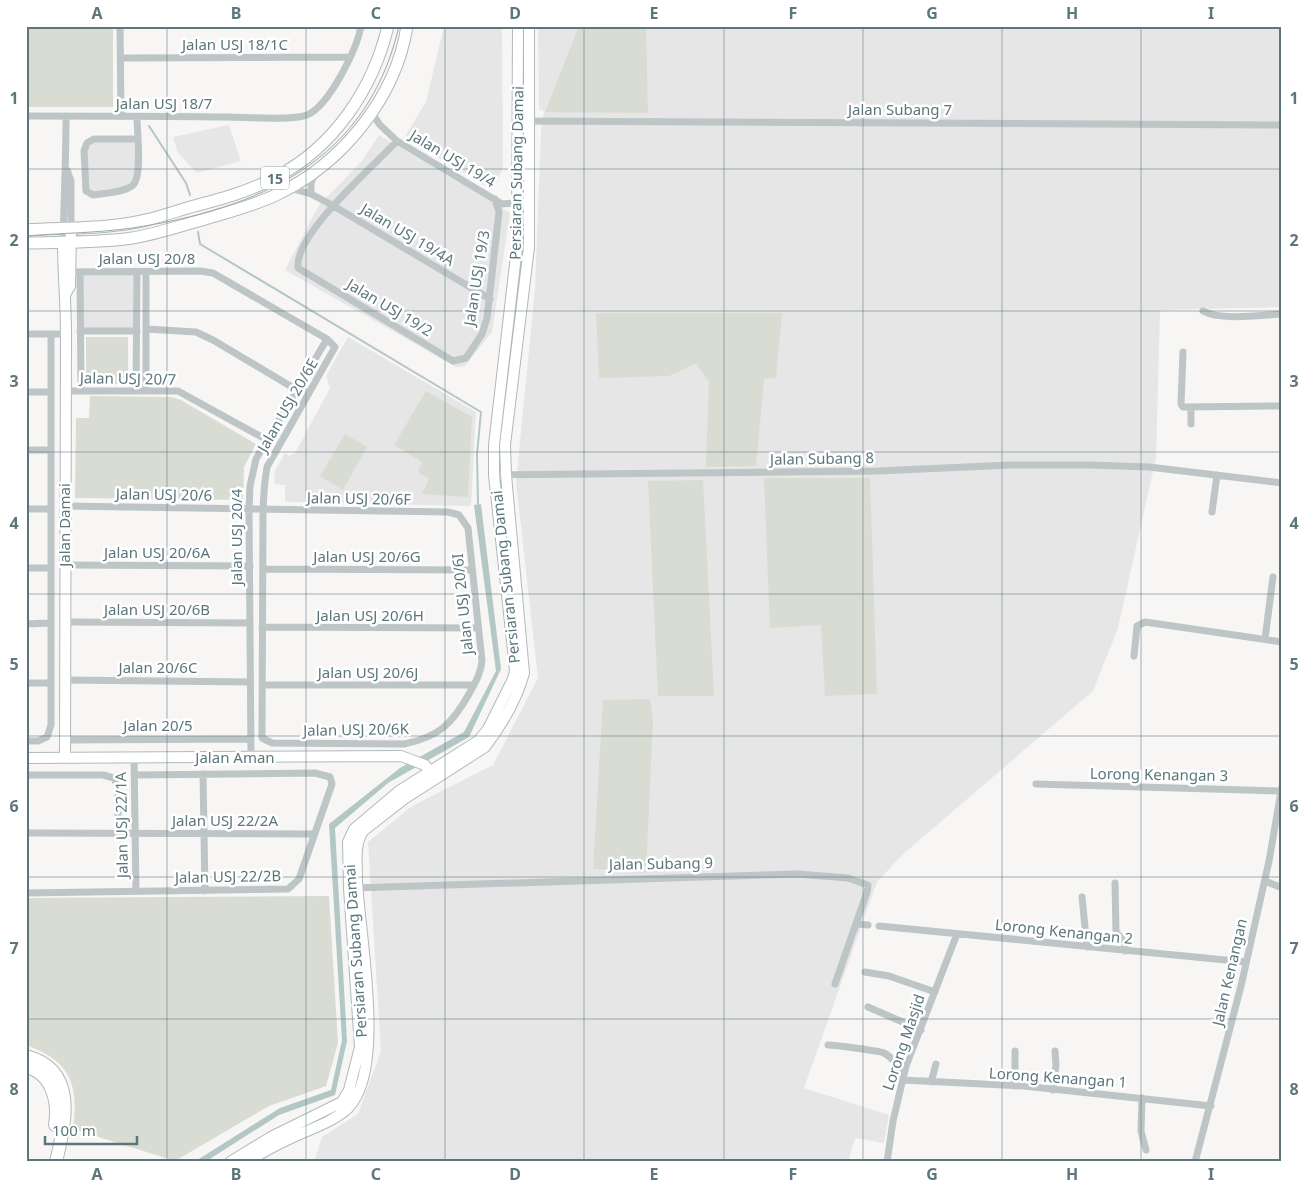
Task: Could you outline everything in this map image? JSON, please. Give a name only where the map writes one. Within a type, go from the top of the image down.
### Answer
[{"type":"highway","points":[[26,1056],[44,1064],[53,1073],[57,1090],[57,1111],[47,1162]]},
{"type":"highway","points":[[26,1066],[40,1074],[65,1099],[65,1118],[56,1162]]},
{"type":"main road","name":"15","points":[[26,230],[128,224],[200,205],[252,188],[277,177],[306,159],[333,133],[356,103],[375,68],[388,26]]},
{"type":"main road","name":"15","points":[[26,243],[67,242],[150,235],[262,202],[290,188],[320,168],[339,152],[374,109],[390,84],[407,26]]},
{"type":"street","points":[[120,26],[121,116]]},
{"type":"street","points":[[350,57],[361,26]]},
{"type":"street","name":"Persiaran Subang Damai","points":[[230,1162],[271,1137],[342,1102],[349,1090],[359,1056],[360,1033],[353,888],[357,845],[363,832],[404,799],[431,773],[478,741],[488,729],[515,672],[494,475],[496,421],[517,246],[518,26]]},
{"type":"street","name":"Persiaran Subang Damai","points":[[431,773],[485,747],[494,736],[520,685],[524,673],[506,475],[507,423],[529,247],[529,26]]},
{"type":"street","name":"Jalan USJ 18/1C","points":[[120,58],[350,57]]},
{"type":"street","name":"Jalan USJ 18/7","points":[[26,116],[301,116],[311,112],[324,101],[350,57]]},
{"type":"street","name":"Jalan USJ 19/4","points":[[374,109],[375,118],[380,125],[397,141],[495,199]]},
{"type":"street","points":[[66,116],[66,170],[64,181],[67,228]]},
{"type":"street","points":[[138,116],[138,139],[138,174],[135,184],[127,189],[93,195],[86,191],[84,152],[88,143],[94,139],[138,139]]},
{"type":"street","name":"Jalan Subang 7","points":[[518,121],[1282,125]]},
{"type":"street","points":[[332,205],[397,141]]},
{"type":"street","points":[[311,194],[311,183],[320,168]]},
{"type":"street","points":[[66,170],[72,181],[71,209],[67,228]]},
{"type":"street","name":"Jalan USJ 19/4A","points":[[290,188],[311,194],[332,205],[490,299]]},
{"type":"street","points":[[495,199],[508,205],[516,201],[518,192]]},
{"type":"street","name":"Jalan USJ 19/3","points":[[466,358],[482,334],[490,299],[499,212],[495,199]]},
{"type":"street","name":"Jalan USJ 19/2","points":[[332,205],[310,236],[297,259],[298,268],[453,361],[466,358]]},
{"type":"street","points":[[71,209],[75,219],[88,227]]},
{"type":"street","name":"Jalan Damai","points":[[66,293],[62,286],[67,228]]},
{"type":"street","name":"Jalan Damai","points":[[65,758],[64,506],[66,293],[75,272],[67,242]]},
{"type":"street","name":"Jalan USJ 20/8","points":[[75,272],[200,271],[213,274],[327,339]]},
{"type":"street","points":[[75,272],[80,331],[81,390]]},
{"type":"street","points":[[136,390],[137,272]]},
{"type":"street","points":[[146,272],[146,390]]},
{"type":"street","points":[[1203,311],[1212,315],[1229,316],[1282,314]]},
{"type":"street","points":[[146,330],[185,330],[201,334],[297,390]]},
{"type":"street","points":[[80,331],[137,331]]},
{"type":"street","points":[[26,334],[66,334]]},
{"type":"street","points":[[26,741],[43,739],[51,730],[51,334]]},
{"type":"street","name":"Jalan USJ 20/4","points":[[251,756],[250,486],[254,467],[268,440],[327,339]]},
{"type":"street","name":"Jalan USJ 20/6E","points":[[262,730],[263,486],[267,467],[335,352],[334,344],[327,339]]},
{"type":"street","points":[[1183,352],[1181,404],[1187,408],[1282,406]]},
{"type":"street","name":"Jalan USJ 20/7","points":[[65,391],[172,390],[184,393],[268,440]]},
{"type":"street","points":[[26,392],[51,392]]},
{"type":"street","points":[[1187,408],[1191,424]]},
{"type":"street","points":[[26,450],[51,450]]},
{"type":"street","name":"Jalan Subang 8","points":[[494,475],[878,471],[1033,465],[1149,467],[1282,483]]},
{"type":"street","points":[[1212,512],[1217,475]]},
{"type":"street","name":"Jalan USJ 20/6","points":[[64,506],[263,511]]},
{"type":"street","points":[[26,510],[50,510]]},
{"type":"street","name":"Jalan USJ 20/6F","points":[[263,511],[454,513]]},
{"type":"street","name":"Jalan USJ 20/6I","points":[[453,720],[480,674],[482,661],[466,522],[460,515],[454,513]]},
{"type":"street","name":"Jalan USJ 20/6A","points":[[65,566],[250,566]]},
{"type":"street","points":[[26,568],[50,568]]},
{"type":"street","name":"Jalan USJ 20/6G","points":[[263,569],[472,570]]},
{"type":"street","points":[[1265,639],[1273,577]]},
{"type":"street","name":"Jalan USJ 20/6B","points":[[65,622],[250,623]]},
{"type":"street","points":[[1134,656],[1137,626],[1145,622],[1282,642]]},
{"type":"street","points":[[26,624],[50,623]]},
{"type":"street","name":"Jalan USJ 20/6H","points":[[262,627],[478,628]]},
{"type":"street","name":"Jalan 20/6C","points":[[65,680],[250,682]]},
{"type":"street","points":[[26,683],[51,683]]},
{"type":"street","name":"Jalan USJ 20/6J","points":[[262,685],[474,685]]},
{"type":"street","name":"Jalan USJ 20/6K","points":[[262,730],[262,738],[272,743],[404,744],[426,738],[453,720]]},
{"type":"street","name":"Jalan 20/5","points":[[65,740],[250,740]]},
{"type":"street","name":"Jalan USJ 22/1A","points":[[134,757],[136,891]]},
{"type":"street","name":"Jalan Aman","points":[[26,758],[407,757],[431,773]]},
{"type":"street","name":"Jalan USJ 22/2B","points":[[26,893],[288,889],[298,879],[332,784],[332,778],[315,773],[203,774]]},
{"type":"street","points":[[134,774],[203,774],[205,891]]},
{"type":"street","points":[[26,775],[103,775],[114,778],[118,788],[118,834]]},
{"type":"street","name":"Lorong Kenangan 3","points":[[1036,784],[1281,788]]},
{"type":"street","name":"Jalan Kenangan","points":[[1195,1162],[1211,1106],[1265,881],[1281,788]]},
{"type":"street","name":"Jalan USJ 22/2A","points":[[26,833],[314,834]]},
{"type":"street","name":"Jalan Subang 9","points":[[353,888],[621,878],[824,875],[848,878],[868,884],[866,899],[834,984]]},
{"type":"street","points":[[1265,881],[1282,888]]},
{"type":"street","points":[[1115,883],[1116,932],[1125,942],[1125,951]]},
{"type":"street","name":"Persiaran Subang Damai","points":[[247,1162],[278,1144],[338,1116],[350,1106],[358,1092],[368,1057],[369,1039],[353,888]]},
{"type":"street","points":[[1082,897],[1087,947]]},
{"type":"street","points":[[857,924],[868,925]]},
{"type":"street","name":"Lorong Kenangan 2","points":[[879,926],[1246,962]]},
{"type":"street","name":"Lorong Masjid","points":[[887,1162],[902,1080],[957,934]]},
{"type":"street","points":[[865,972],[888,976],[935,992]]},
{"type":"street","points":[[868,1007],[921,1030]]},
{"type":"street","points":[[828,1045],[842,1045],[855,1050],[883,1052],[905,1071]]},
{"type":"street","points":[[1015,1051],[1015,1086]]},
{"type":"street","points":[[1053,1090],[1056,1065],[1055,1051]]},
{"type":"street","points":[[931,1082],[936,1064]]},
{"type":"street","name":"Lorong Kenangan 1","points":[[902,1080],[1015,1086],[1211,1106]]},
{"type":"street","points":[[1142,1098],[1141,1131],[1146,1150]]},
{"type":"shaded area","points":[[26,26],[113,26],[113,107],[26,107]]},
{"type":"shaded area","points":[[444,26],[502,26],[503,168],[496,183],[488,187],[404,138],[426,102]]},
{"type":"shaded area","points":[[538,26],[1282,26],[1282,307],[1160,310],[1156,458],[1118,628],[1093,691],[902,855],[877,882],[804,1088],[889,1115],[884,1143],[855,1138],[848,1162],[314,1162],[322,1137],[358,1114],[381,1051],[368,842],[412,806],[493,765],[538,678],[516,483],[535,289],[541,131],[544,111],[539,109]]},
{"type":"shaded area","points":[[579,26],[646,26],[648,113],[545,112]]},
{"type":"shaded area","points":[[229,125],[241,161],[197,173],[178,153],[173,137]]},
{"type":"shaded area","points":[[379,135],[510,213],[492,332],[465,366],[456,367],[285,270],[319,205],[362,161]]},
{"type":"shaded area","points":[[93,142],[135,142],[135,176],[129,186],[94,193],[88,190],[86,151]]},
{"type":"shaded area","points":[[80,272],[137,272],[137,331],[80,331]]},
{"type":"shaded area","points":[[596,313],[782,313],[776,378],[764,379],[756,466],[706,467],[709,382],[696,363],[669,376],[599,378]]},
{"type":"shaded area","points":[[86,337],[128,337],[128,384],[86,384]]},
{"type":"shaded area","points":[[348,337],[476,412],[471,506],[285,502],[285,485],[274,484],[275,471],[285,453],[289,456],[295,453],[330,388],[326,376]]},
{"type":"shaded area","points":[[426,391],[472,417],[468,497],[422,494],[429,479],[418,472],[422,462],[394,445]]},
{"type":"shaded area","points":[[90,396],[171,397],[181,400],[256,444],[244,467],[243,500],[75,498],[76,418],[89,418]]},
{"type":"shaded area","points":[[345,434],[367,447],[343,490],[320,476]]},
{"type":"shaded area","points":[[764,478],[870,478],[877,694],[825,696],[821,625],[770,628]]},
{"type":"shaded area","points":[[703,480],[714,696],[658,696],[648,481]]},
{"type":"shaded area","points":[[481,504],[501,669],[469,737],[388,783],[335,828],[347,1041],[335,1095],[279,1115],[205,1162],[194,1162],[280,1108],[331,1090],[342,1040],[329,824],[400,768],[464,732],[496,671],[474,505]]},
{"type":"shaded area","points":[[650,699],[653,720],[646,873],[593,869],[603,700]]},
{"type":"shaded area","points":[[329,896],[338,1043],[326,1086],[269,1106],[175,1161],[73,1129],[75,1100],[69,1076],[53,1059],[41,1051],[26,1045],[26,898]]},
{"type":"waterway","points":[[149,126],[186,183],[190,195]]},
{"type":"waterway","points":[[198,232],[200,244],[481,412],[477,454],[478,504]]},
{"type":"tram line","points":[[26,236],[132,228],[223,208],[264,192],[301,171],[334,145],[362,112],[384,73],[399,26]]}]
